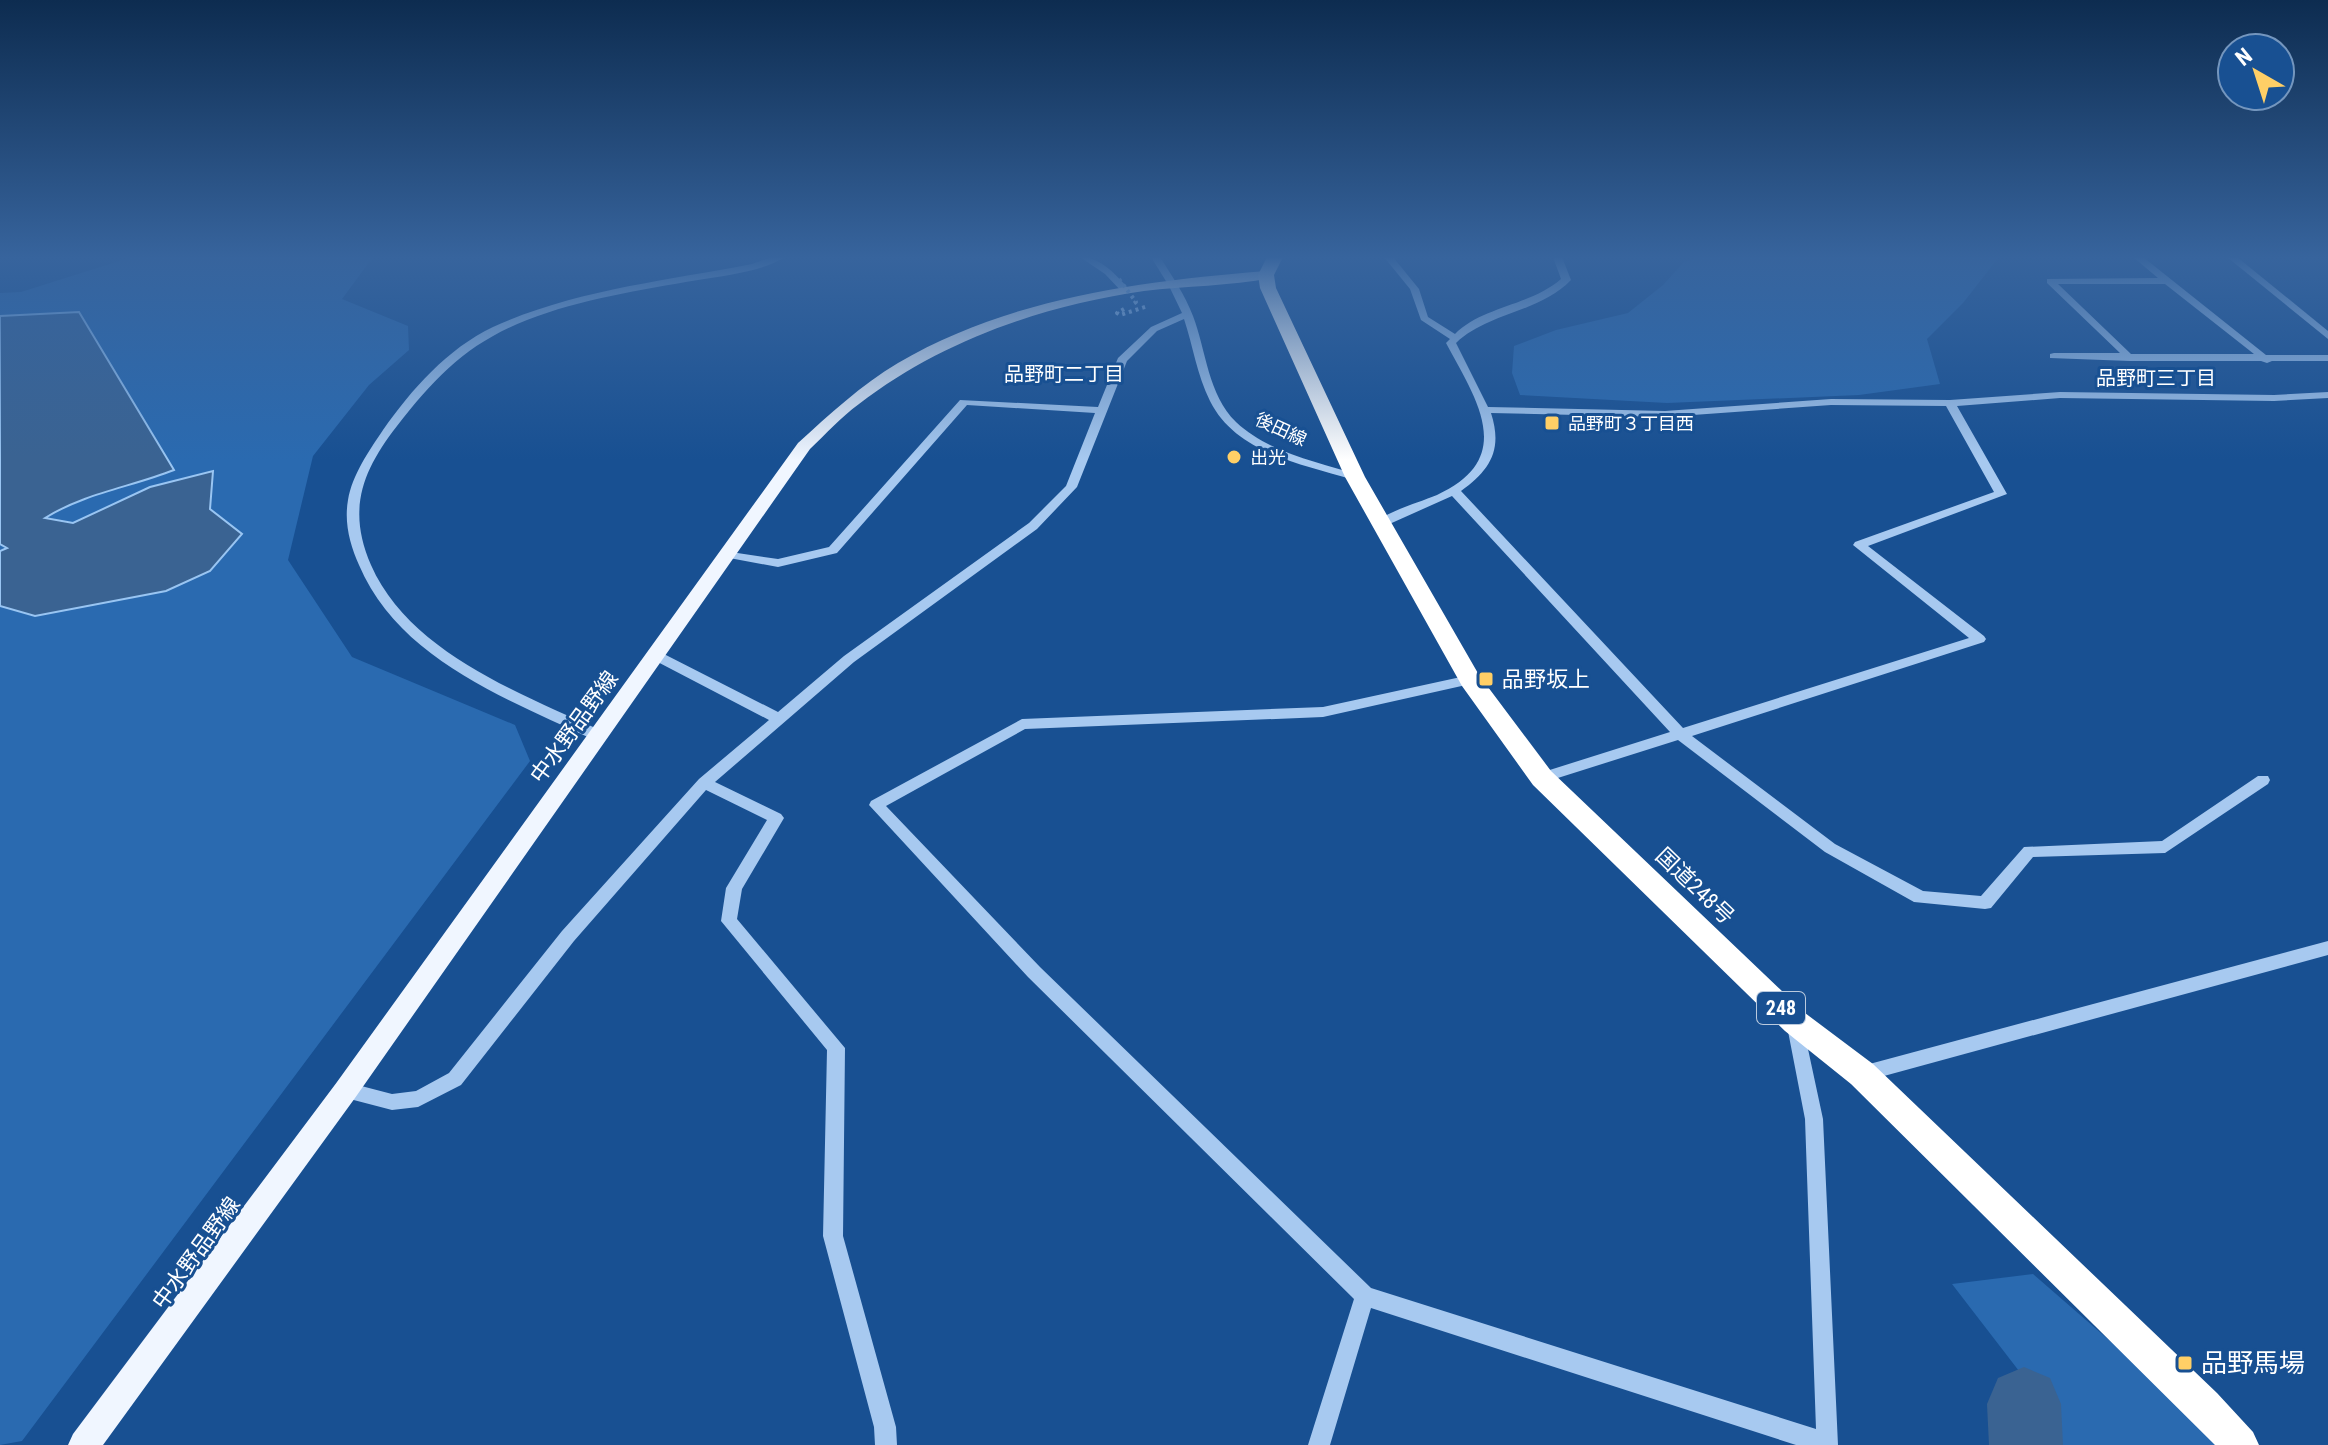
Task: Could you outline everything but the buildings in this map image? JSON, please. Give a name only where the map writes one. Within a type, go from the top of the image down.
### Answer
[{"type":"highway","name":"国道248号","points":[[1285,324],[1355,477],[1470,680],[1542,778],[1795,1022],[1862,1074],[2193,1395],[2240,1445]]},
{"type":"main road","name":"中水野品野線","points":[[84,1445],[346,1090],[804,446],[844,406],[894,371],[924,353],[989,324]]},
{"type":"street","points":[[508,324],[492,331],[432,373],[376,446],[352,504],[357,541],[370,582],[410,631],[478,674],[597,735]]},
{"type":"street","points":[[346,1090],[392,1102],[418,1099],[455,1079],[568,936],[704,783],[849,659],[1033,526],[1071,487],[1122,360],[1154,329],[1164,324]]},
{"type":"street","name":"後田線","points":[[1190,324],[1217,406],[1232,424],[1285,454],[1355,477]]},
{"type":"street","points":[[1434,324],[1455,338]]},
{"type":"street","points":[[1381,523],[1454,491],[1480,471],[1493,448],[1485,410],[1451,343],[1469,324]]},
{"type":"street","points":[[2095,324],[2130,358]]},
{"type":"street","points":[[2222,324],[2267,360]]},
{"type":"street","points":[[2054,356],[2267,360],[2328,358]]},
{"type":"street","points":[[1485,410],[1665,414],[1831,402],[1950,403],[2060,395],[2274,398],[2328,395]]},
{"type":"street","points":[[728,554],[778,563],[833,550],[964,402],[1100,410]]},
{"type":"street","points":[[1542,778],[1979,639],[1859,545],[2001,494],[1950,403]]},
{"type":"street","points":[[1454,491],[1680,734],[1830,848],[1920,897],[1985,903],[2029,851],[2165,847],[2263,780]]},
{"type":"street","points":[[655,655],[779,719]]},
{"type":"street","points":[[1470,680],[1323,712],[1022,724],[876,805],[1034,972],[1365,1296],[1827,1444],[1814,1119],[1795,1022]]},
{"type":"street","points":[[704,783],[776,818],[734,888],[729,921],[836,1048],[833,1236],[885,1427],[886,1445]]},
{"type":"street","points":[[1862,1074],[2328,948]]},
{"type":"street","points":[[1319,1445],[1365,1296]]},
{"type":"shaded area","points":[[0,324],[404,324],[408,326],[409,350],[369,385],[313,456],[288,560],[352,657],[515,725],[530,761],[22,1441],[0,1445]]},
{"type":"shaded area","points":[[0,324],[86,324],[174,470],[92,496],[45,518],[73,523],[150,487],[213,471],[210,509],[242,534],[210,571],[166,591],[35,616],[0,606],[0,551],[7,548],[0,544]]},
{"type":"shaded area","points":[[1580,324],[1942,324],[1927,339],[1940,384],[1859,395],[1667,403],[1520,395],[1512,373],[1514,346]]},
{"type":"shaded area","points":[[2033,1274],[2186,1407],[2218,1445],[2047,1445],[2046,1406],[1952,1284]]},
{"type":"waterway","points":[[2024,1404],[2026,1445]]},
{"type":"place","name":"品野町３丁目西","points":[[1552,423]]},
{"type":"place","name":"出光","points":[[1234,457]]},
{"type":"place","name":"品野坂上","points":[[1486,679]]},
{"type":"place","name":"品野馬場","points":[[2185,1363]]},
{"type":"district","name":"品野町二丁目","points":[[1064,374]]},
{"type":"district","name":"品野町三丁目","points":[[2156,378]]}]
